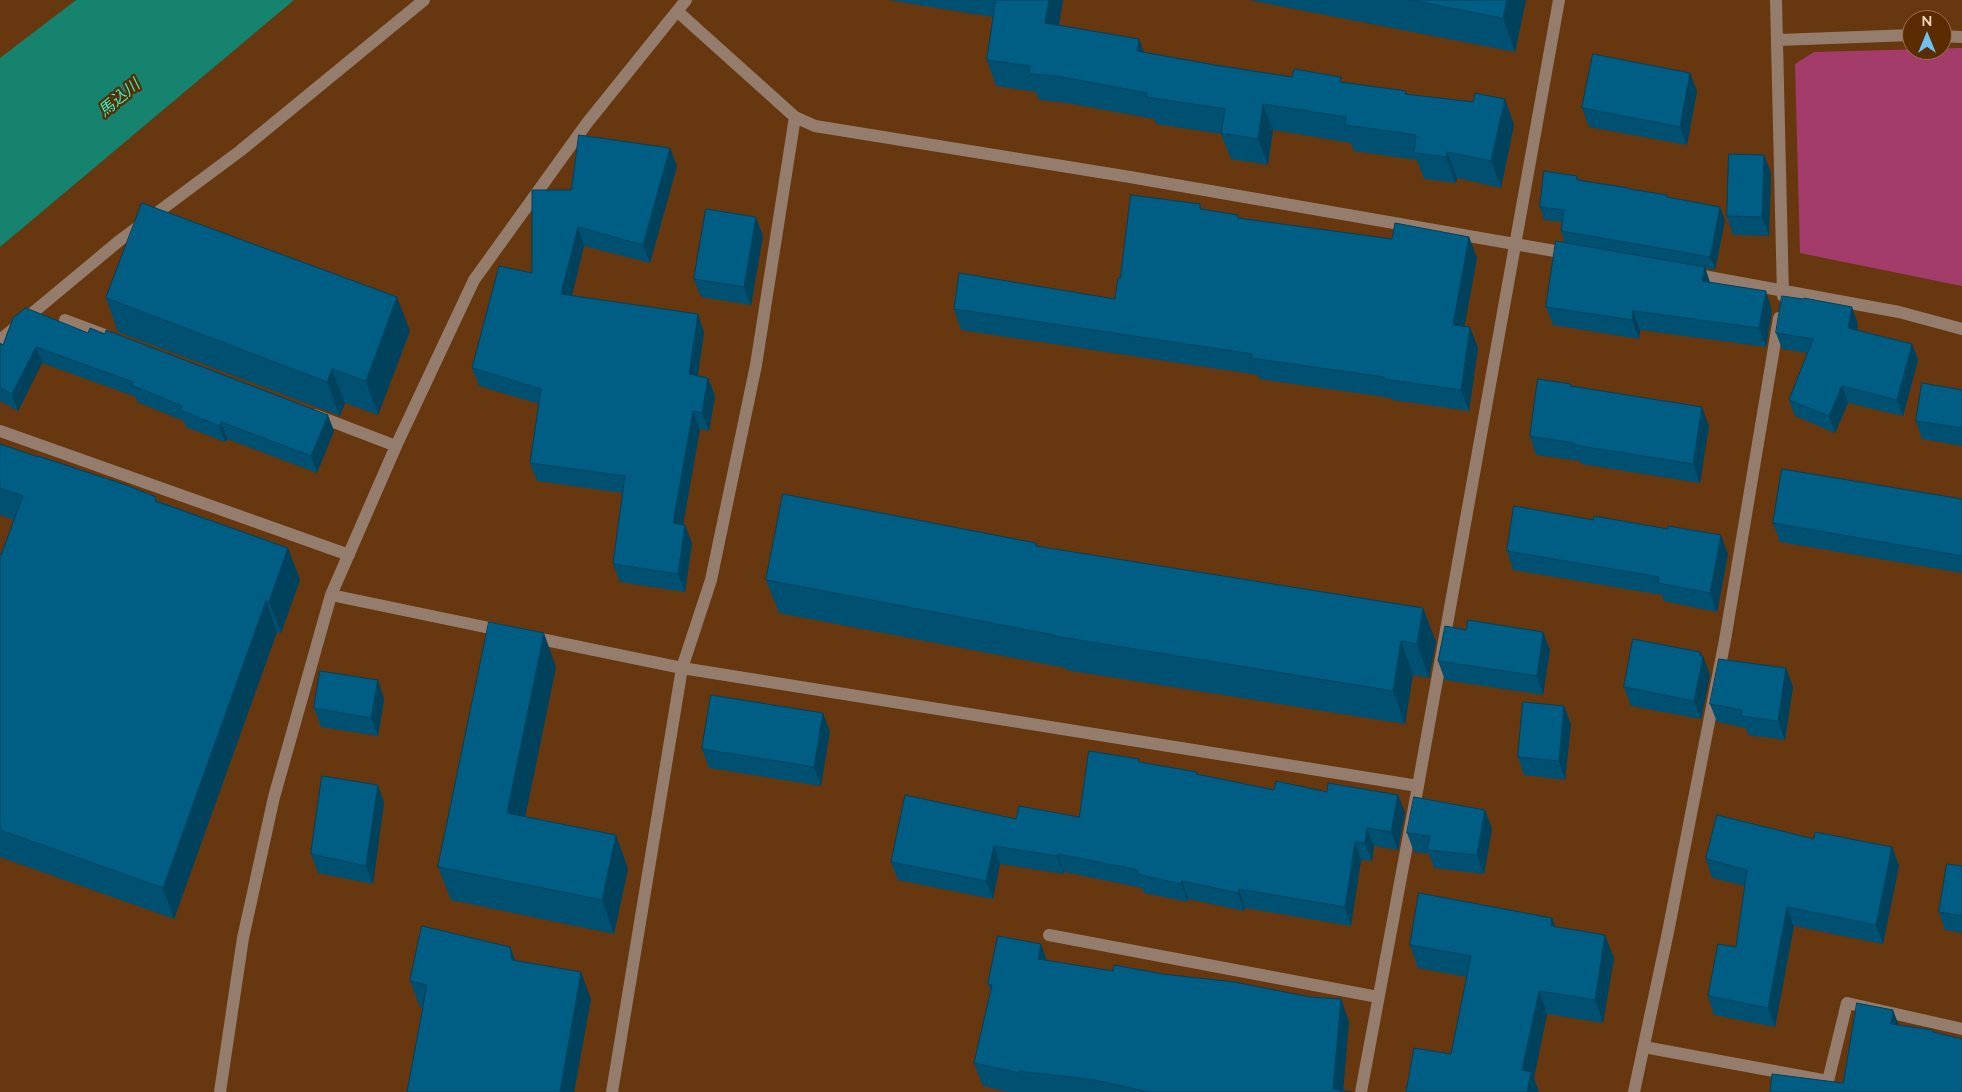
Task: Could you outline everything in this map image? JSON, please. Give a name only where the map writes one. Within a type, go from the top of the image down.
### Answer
[{"type":"street","points":[[0,340],[118,241],[240,151],[424,0]]},
{"type":"street","points":[[220,1092],[243,938],[274,797],[331,595],[348,555],[396,446],[474,280],[587,123],[686,0]]},
{"type":"street","points":[[1361,1092],[1559,0]]},
{"type":"street","points":[[1634,1092],[1725,640],[1784,290],[1776,0]]},
{"type":"street","points":[[678,11],[795,117],[815,126],[1130,177],[1584,256]]},
{"type":"street","points":[[1778,40],[1902,35]]},
{"type":"street","points":[[612,1092],[682,668],[711,580],[756,365],[795,117]]},
{"type":"street","points":[[1679,272],[1899,312],[1962,329]]},
{"type":"street","points":[[65,320],[120,341]]},
{"type":"street","points":[[304,411],[396,446]]},
{"type":"street","points":[[0,431],[348,555]]},
{"type":"street","points":[[331,595],[682,668],[1418,786]]},
{"type":"street","points":[[1049,935],[1378,997]]},
{"type":"street","points":[[1644,1047],[1828,1081],[1846,1003],[1962,1028]]},
{"type":"shaded area","points":[[1952,48],[1962,48],[1962,286],[1800,253],[1795,64],[1814,52],[1902,50],[1902,60],[1952,60]]},
{"type":"water","name":"馬込川","points":[[76,0],[294,0],[0,247],[0,58]]},
{"type":"building","points":[[996,0],[1049,0],[1045,23],[1139,39],[1137,51],[1292,77],[1294,69],[1341,77],[1340,82],[1406,91],[1405,94],[1473,102],[1475,93],[1505,99],[1491,161],[1447,152],[1446,157],[1414,153],[1416,135],[1345,125],[1346,117],[1263,104],[1258,139],[1221,133],[1225,109],[1146,97],[1147,93],[1057,76],[1029,74],[1030,66],[987,60]]},
{"type":"building","points":[[1411,0],[1507,0],[1503,18]]},
{"type":"building","points":[[1593,54],[1690,73],[1680,127],[1582,108]]},
{"type":"building","points":[[579,135],[670,148],[643,245],[578,227],[561,294],[698,314],[689,374],[708,378],[702,413],[693,411],[673,523],[685,525],[678,574],[613,564],[625,476],[530,463],[541,389],[472,368],[499,266],[532,273],[532,190],[571,190]]},
{"type":"building","points":[[1729,154],[1764,155],[1762,217],[1727,216]]},
{"type":"building","points":[[1544,171],[1577,176],[1577,180],[1667,195],[1667,197],[1720,207],[1710,257],[1561,231],[1564,210],[1540,207]]},
{"type":"building","points":[[1131,195],[1200,204],[1200,209],[1238,215],[1238,218],[1392,239],[1395,223],[1469,237],[1453,325],[1470,327],[1461,390],[1251,358],[1252,354],[954,309],[959,273],[1115,299],[1118,278],[1120,278]]},
{"type":"building","points":[[142,203],[397,297],[366,381],[332,369],[327,382],[106,298]]},
{"type":"building","points":[[706,209],[756,217],[744,287],[694,279]]},
{"type":"building","points":[[1556,241],[1705,267],[1702,281],[1766,291],[1759,328],[1633,311],[1632,320],[1546,307]]},
{"type":"building","points":[[1782,296],[1852,307],[1848,328],[1912,344],[1897,400],[1842,386],[1829,416],[1789,400],[1813,339],[1776,333]]},
{"type":"building","points":[[26,308],[88,333],[90,328],[105,334],[106,330],[328,415],[311,456],[221,422],[219,426],[180,410],[182,406],[131,385],[133,382],[36,347],[12,394],[0,388],[0,343],[3,345],[13,318]]},
{"type":"building","points":[[1538,379],[1702,407],[1693,464],[1530,436]]},
{"type":"building","points":[[1922,383],[1962,390],[1962,428],[1916,421]]},
{"type":"building","points":[[0,444],[126,485],[156,497],[155,501],[288,548],[269,602],[266,601],[163,888],[0,830],[0,554],[23,496],[0,488]]},
{"type":"building","points":[[1782,469],[1962,499],[1962,556],[1773,523]]},
{"type":"building","points":[[783,494],[1036,543],[1036,546],[1423,608],[1417,644],[1401,641],[1393,691],[1054,636],[766,580]]},
{"type":"building","points":[[1514,506],[1593,520],[1594,516],[1668,529],[1668,526],[1721,535],[1710,593],[1658,583],[1659,577],[1507,551]]},
{"type":"building","points":[[1468,620],[1543,632],[1537,676],[1438,661],[1445,626],[1466,630]]},
{"type":"building","points":[[489,622],[544,633],[507,813],[616,835],[602,900],[438,867]]},
{"type":"building","points":[[1633,639],[1700,652],[1700,656],[1703,656],[1694,701],[1624,687]]},
{"type":"building","points":[[1719,659],[1786,668],[1778,721],[1741,716],[1742,710],[1710,704]]},
{"type":"building","points":[[320,671],[378,680],[371,718],[314,708]]},
{"type":"building","points":[[711,695],[823,713],[814,767],[702,749]]},
{"type":"building","points":[[1523,702],[1564,706],[1559,761],[1518,757]]},
{"type":"building","points":[[1089,751],[1139,759],[1139,762],[1197,772],[1196,774],[1274,790],[1276,781],[1327,792],[1328,783],[1398,795],[1391,832],[1367,828],[1365,843],[1355,842],[1345,907],[1239,889],[1238,893],[1182,881],[1181,884],[1137,874],[1138,870],[1058,854],[1057,856],[994,846],[986,881],[891,862],[905,795],[1016,819],[1019,806],[1079,817]]},
{"type":"building","points":[[322,776],[378,785],[366,866],[311,854]]},
{"type":"building","points":[[1414,797],[1485,810],[1477,855],[1427,850],[1430,836],[1407,833]]},
{"type":"building","points":[[1717,815],[1814,839],[1815,832],[1892,847],[1876,925],[1787,907],[1768,1008],[1708,996],[1718,944],[1736,947],[1747,870],[1706,859]]},
{"type":"building","points":[[1947,864],[1962,866],[1962,916],[1939,912]]},
{"type":"building","points":[[1419,893],[1552,918],[1551,926],[1605,935],[1595,1000],[1539,991],[1522,1070],[1531,1072],[1527,1092],[1406,1092],[1414,1048],[1451,1054],[1471,956],[1410,945]]},
{"type":"building","points":[[422,926],[510,947],[512,960],[581,972],[560,1092],[407,1092],[427,985],[410,981]]},
{"type":"building","points":[[998,936],[1041,944],[1038,959],[1113,971],[1114,965],[1163,974],[1234,982],[1310,997],[1341,999],[1333,1089],[1352,1092],[1149,1092],[1094,1080],[1019,1071],[1019,1073],[974,1063],[992,985],[988,984]]},
{"type":"building","points":[[1857,1003],[1893,1010],[1891,1024],[1933,1030],[1933,1032],[1962,1039],[1962,1092],[1770,1092],[1772,1074],[1843,1083]]}]
